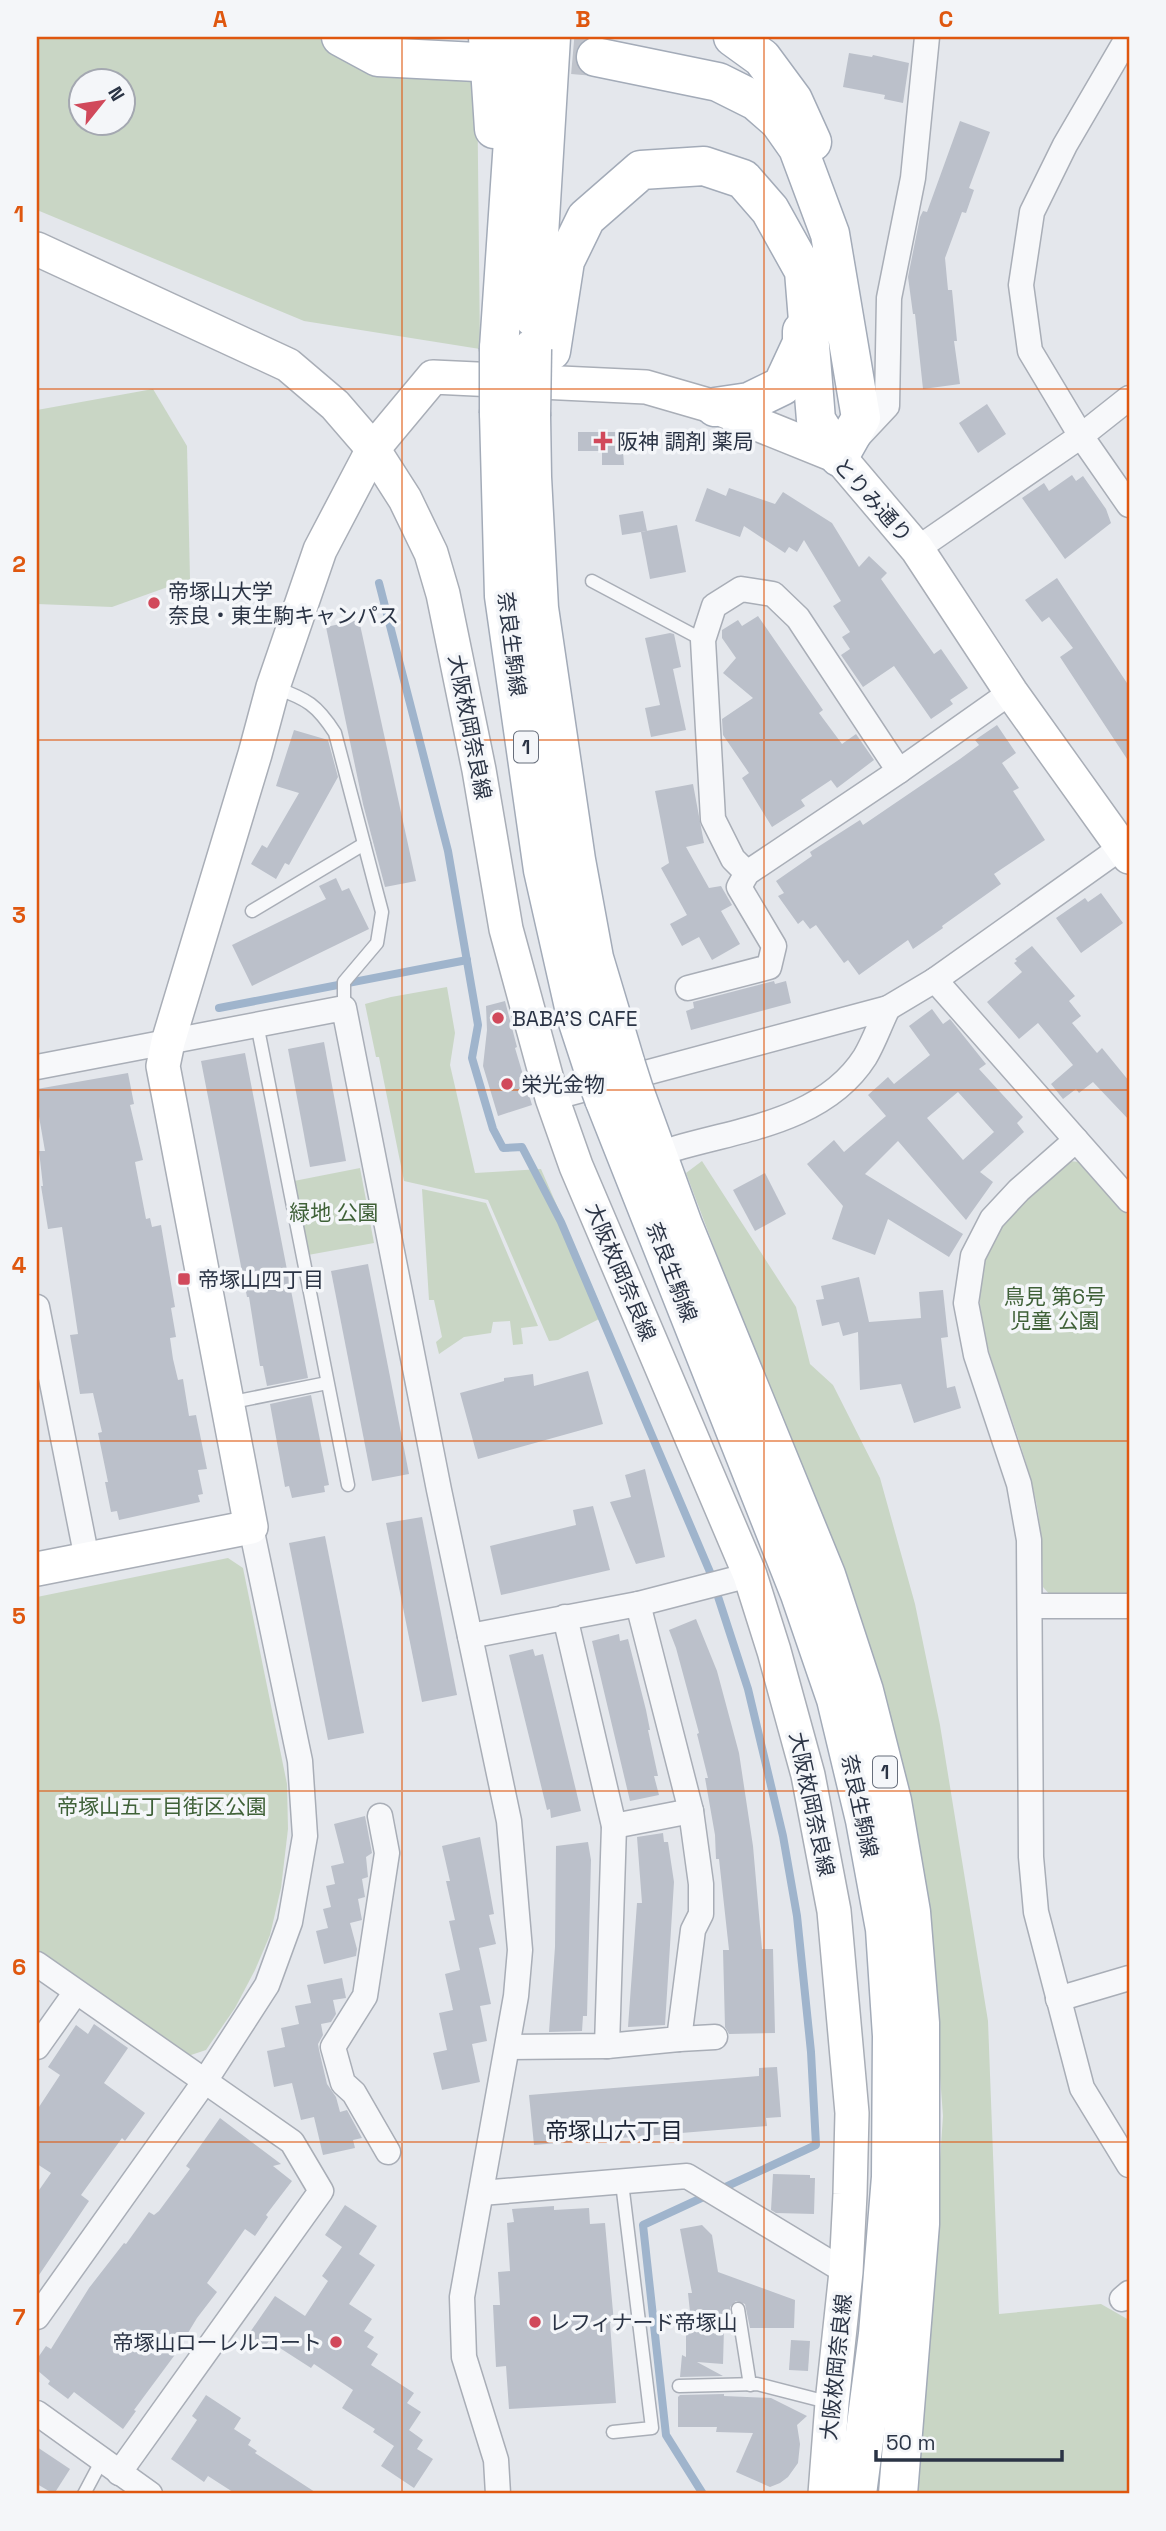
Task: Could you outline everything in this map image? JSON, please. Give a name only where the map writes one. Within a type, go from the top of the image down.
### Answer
[{"type":"main road","points":[[341,37],[379,57],[480,48]]},
{"type":"main road","points":[[382,37],[392,43],[480,48]]},
{"type":"main road","name":"奈良生駒線","points":[[520,37],[528,349]]},
{"type":"main road","name":"奈良生駒線","points":[[551,37],[528,349],[526,415],[504,596],[543,870],[576,1016],[615,1082],[683,1225],[825,1575],[864,1691],[892,1801],[911,1912],[920,2036],[920,2224],[898,2494]]},
{"type":"main road","points":[[733,37],[762,58],[793,100],[810,136],[824,176],[830,234],[861,418],[839,457],[816,420],[796,197],[779,151],[765,131],[721,98],[687,84],[596,63],[718,82],[756,101],[779,121],[798,148],[830,234]]},
{"type":"main road","points":[[480,48],[528,349],[526,415]]},
{"type":"main road","points":[[528,349],[586,218],[641,170],[704,166],[743,179],[770,210],[804,271],[802,343],[782,386],[749,402],[715,407]]},
{"type":"main road","name":"大阪枚岡奈良線","points":[[37,249],[288,365],[335,405],[373,449],[405,499],[431,553],[443,594],[479,770],[506,929],[552,1098],[576,1166],[750,1575],[775,1651],[808,1775],[834,1911],[852,2113],[846,2272],[825,2494]]},
{"type":"main road","name":"とりみ通り","points":[[373,449],[433,377],[646,387],[715,407],[839,457],[917,549],[1011,692],[1126,852]]},
{"type":"main road","name":"奈良生駒線","points":[[526,415],[538,608],[576,860],[615,1082],[836,1699],[885,1929],[892,2036],[891,2177],[878,2334],[857,2494]]},
{"type":"main road","points":[[37,1569],[251,1527],[163,1066],[256,754],[273,687],[320,550],[373,449]]},
{"type":"street","points":[[839,457],[887,406],[889,298],[912,178],[927,37]]},
{"type":"street","points":[[1128,37],[1065,145],[1032,212],[1021,285],[1030,351],[1081,436],[1129,505]]},
{"type":"street","points":[[917,549],[1081,436],[1129,398]]},
{"type":"street","points":[[747,873],[733,859],[713,818],[703,640],[714,607],[741,589],[773,594],[798,618],[899,771]]},
{"type":"street","points":[[688,988],[769,967],[774,946],[739,887],[747,873],[1011,692]]},
{"type":"street","points":[[552,1098],[888,1008],[935,980],[1126,852]]},
{"type":"street","points":[[935,980],[1129,1199]]},
{"type":"street","points":[[37,1067],[344,1008],[510,1834],[520,1950],[516,1996],[462,2297],[464,2357],[496,2460],[498,2494]]},
{"type":"street","points":[[677,1148],[797,1114],[831,1096],[865,1058],[888,1008]]},
{"type":"street","points":[[1076,1140],[1019,1190],[992,1219],[973,1256],[966,1303],[976,1355],[1019,1484],[1029,1540],[1032,1606],[1031,1857],[1036,1912],[1082,2088],[1129,2165]]},
{"type":"street","points":[[37,1307],[87,1559]]},
{"type":"street","points":[[37,2317],[205,2081],[267,1985],[290,1922],[305,1836],[300,1761],[251,1527]]},
{"type":"street","points":[[470,1636],[638,1604],[750,1575]]},
{"type":"street","points":[[638,1604],[691,1811],[701,1884],[701,1914],[693,1930],[679,2039]]},
{"type":"street","points":[[1032,1606],[1129,1606]]},
{"type":"street","points":[[565,1617],[614,1826],[607,2046]]},
{"type":"street","points":[[614,1826],[691,1811]]},
{"type":"street","points":[[380,1816],[387,1853],[365,1996],[333,2047],[343,2083],[354,2093],[388,2152]]},
{"type":"street","points":[[37,1964],[292,2142],[321,2190],[110,2466]]},
{"type":"street","points":[[1058,1999],[1129,1978]]},
{"type":"street","points":[[37,2047],[76,1992]]},
{"type":"street","points":[[508,2048],[607,2046],[715,2038]]},
{"type":"street","points":[[481,2193],[687,2176],[846,2272]]},
{"type":"street","points":[[37,2413],[150,2494]]},
{"type":"lane","points":[[592,581],[703,640]]},
{"type":"lane","points":[[273,687],[302,697],[312,704],[321,711],[335,733],[382,912],[377,943],[344,982],[344,1008]]},
{"type":"lane","points":[[252,911],[364,844]]},
{"type":"lane","points":[[257,1024],[348,1485]]},
{"type":"lane","points":[[228,1403],[327,1383]]},
{"type":"lane","points":[[613,2432],[652,2428],[622,2183]]},
{"type":"lane","points":[[738,2309],[750,2385]]},
{"type":"lane","points":[[679,2386],[750,2385],[832,2403]]},
{"type":"lane","points":[[84,2494],[110,2466]]},
{"type":"green space","points":[[37,37],[330,37],[477,69],[480,349],[304,321],[37,210]]},
{"type":"green space","points":[[153,389],[187,446],[190,579],[112,607],[37,604],[37,410]]},
{"type":"green space","points":[[447,987],[455,1033],[450,1065],[475,1173],[541,1169],[605,1316],[558,1340],[549,1341],[488,1200],[404,1181],[379,1057],[376,1057],[365,1004]]},
{"type":"green space","points":[[702,1161],[796,1307],[810,1364],[833,1385],[880,1478],[915,1604],[940,1725],[988,2021],[999,2314],[1101,2304],[1129,2320],[1129,2494],[917,2494],[943,2116],[928,1914],[896,1748],[857,1604],[740,1316],[686,1173]]},
{"type":"green space","name":"鳥見 第6号 児童 公園","points":[[1068,1161],[1080,1162],[1129,1216],[1129,1596],[1051,1596],[1043,1587],[1035,1497],[990,1354],[981,1316],[981,1279],[992,1242],[1016,1208]]},
{"type":"green space","name":"緑地 公園","points":[[360,1168],[374,1243],[308,1255],[294,1181]]},
{"type":"green space","points":[[422,1189],[486,1203],[538,1326],[521,1328],[523,1344],[513,1345],[510,1321],[493,1322],[491,1333],[464,1337],[439,1354],[436,1342],[442,1337],[434,1300],[429,1300]]},
{"type":"green space","name":"帝塚山五丁目街区公園","points":[[228,1558],[243,1568],[287,1784],[288,1829],[281,1888],[270,1935],[255,1970],[235,2008],[206,2050],[188,2056],[37,1950],[37,1597]]},
{"type":"building","points":[[849,53],[909,63],[903,103],[884,99],[885,95],[843,87]]},
{"type":"building","points":[[960,121],[990,132],[969,188],[974,190],[966,213],[962,212],[945,258],[948,290],[952,290],[957,341],[954,341],[960,384],[923,389],[908,277],[920,217],[923,211],[927,212]]},
{"type":"building","points":[[987,404],[1006,434],[978,453],[959,423]]},
{"type":"building","name":"阪神 調剤 薬局","points":[[578,432],[628,432],[629,451],[623,451],[624,465],[602,465],[602,451],[578,451]]},
{"type":"building","points":[[1072,475],[1076,481],[1083,476],[1106,509],[1111,523],[1065,559],[1022,498],[1044,483],[1049,491]]},
{"type":"building","points":[[707,488],[726,496],[729,488],[775,504],[783,492],[832,523],[859,567],[869,556],[887,573],[881,579],[934,654],[941,649],[968,688],[950,700],[953,704],[931,719],[894,666],[863,687],[841,655],[850,649],[842,637],[850,632],[833,606],[841,601],[804,540],[797,552],[789,547],[785,553],[744,526],[740,537],[695,521]]},
{"type":"building","points":[[643,511],[647,531],[622,535],[619,515]]},
{"type":"building","points":[[677,525],[686,572],[650,579],[641,532]]},
{"type":"building","points":[[1057,578],[1129,686],[1129,762],[1060,657],[1073,648],[1049,617],[1042,622],[1025,600]]},
{"type":"building","points":[[758,616],[823,710],[819,713],[842,744],[856,734],[874,760],[837,788],[831,780],[801,800],[805,806],[772,827],[742,778],[749,773],[723,735],[722,719],[753,698],[723,673],[736,658],[722,638],[722,630],[738,620],[742,626]]},
{"type":"building","points":[[359,620],[416,881],[385,887],[363,804],[326,627]]},
{"type":"building","points":[[674,634],[681,667],[673,669],[686,730],[651,737],[645,708],[660,705],[645,638]]},
{"type":"building","points":[[997,725],[1016,753],[1002,763],[1019,788],[1013,791],[1045,840],[994,874],[1001,884],[942,926],[943,928],[913,949],[908,940],[859,975],[848,960],[844,963],[816,925],[810,929],[803,920],[798,924],[778,896],[784,893],[776,881],[812,856],[810,852],[860,820],[863,825],[960,759],[979,745],[975,740]]},
{"type":"building","points":[[294,730],[328,740],[338,777],[289,865],[285,863],[276,879],[251,864],[262,845],[267,848],[299,793],[276,786]]},
{"type":"building","points":[[693,784],[704,843],[686,847],[709,888],[721,886],[732,905],[721,911],[740,944],[712,960],[699,937],[682,946],[670,924],[687,915],[661,868],[669,863],[655,791]]},
{"type":"building","points":[[336,878],[342,891],[349,888],[369,929],[252,986],[232,945],[326,899],[319,886]]},
{"type":"building","points":[[1101,893],[1123,923],[1081,953],[1056,918],[1085,898],[1088,902]]},
{"type":"building","points":[[1032,946],[1075,996],[1069,1001],[1081,1016],[1072,1023],[1097,1053],[1102,1048],[1129,1081],[1129,1120],[1093,1082],[1079,1093],[1076,1089],[1063,1099],[1051,1084],[1073,1065],[1038,1023],[1019,1039],[987,1002],[1022,972],[1014,963],[1017,961],[1015,959]]},
{"type":"building","points":[[774,981],[775,984],[786,981],[791,1003],[691,1030],[686,1011],[694,1008],[693,1002]]},
{"type":"building","points":[[505,1001],[517,1047],[515,1048],[532,1105],[498,1116],[483,1066],[487,1030],[486,1006]]},
{"type":"building","points":[[932,1009],[943,1024],[950,1019],[986,1064],[979,1069],[1023,1117],[1017,1123],[1024,1132],[980,1172],[993,1182],[966,1220],[898,1141],[865,1174],[963,1234],[949,1257],[888,1219],[875,1255],[832,1239],[843,1206],[807,1164],[834,1140],[844,1152],[886,1116],[868,1095],[888,1077],[894,1084],[930,1055],[909,1026]],"holes":[[[958,1092],[994,1132],[963,1160],[927,1118]]]},
{"type":"building","points":[[324,1042],[346,1161],[310,1167],[288,1049]]},
{"type":"building","points":[[245,1053],[308,1378],[267,1386],[263,1366],[260,1366],[249,1297],[201,1061]]},
{"type":"building","points":[[128,1073],[134,1104],[130,1105],[143,1160],[135,1162],[146,1219],[150,1218],[152,1227],[161,1225],[175,1307],[171,1308],[176,1337],[170,1338],[173,1359],[178,1380],[183,1379],[189,1416],[196,1415],[207,1469],[198,1470],[203,1494],[198,1495],[200,1502],[119,1520],[117,1511],[111,1512],[98,1433],[102,1432],[93,1393],[80,1394],[70,1335],[78,1334],[62,1227],[48,1229],[41,1186],[39,1151],[45,1151],[37,1089]]},
{"type":"building","points":[[765,1173],[786,1214],[755,1231],[733,1190]]},
{"type":"building","points":[[368,1264],[409,1474],[372,1481],[331,1271]]},
{"type":"building","points":[[859,1277],[869,1322],[921,1318],[919,1292],[943,1290],[948,1337],[941,1338],[947,1388],[955,1386],[961,1408],[914,1423],[901,1384],[860,1390],[858,1332],[843,1336],[839,1322],[822,1326],[816,1300],[824,1299],[821,1286]]},
{"type":"building","points":[[588,1371],[603,1424],[478,1459],[460,1393],[504,1381],[504,1378],[533,1374],[534,1386]]},
{"type":"building","points":[[311,1395],[329,1485],[324,1486],[325,1492],[292,1498],[289,1486],[285,1487],[270,1404]]},
{"type":"building","points":[[645,1469],[665,1557],[636,1564],[610,1502],[631,1497],[625,1475]]},
{"type":"building","points":[[593,1506],[610,1570],[501,1595],[490,1546],[576,1525],[573,1510]]},
{"type":"building","points":[[422,1517],[457,1695],[422,1702],[386,1523]]},
{"type":"building","points":[[325,1536],[364,1733],[328,1740],[289,1543]]},
{"type":"building","points":[[696,1619],[717,1671],[739,1753],[753,1846],[762,1949],[773,1949],[775,2033],[729,2034],[725,2027],[723,1950],[729,1950],[719,1859],[716,1859],[715,1835],[705,1778],[708,1778],[697,1734],[699,1733],[669,1630]]},
{"type":"building","points":[[619,1634],[620,1641],[628,1639],[646,1710],[658,1776],[654,1776],[659,1795],[630,1801],[592,1641]]},
{"type":"building","points":[[533,1649],[535,1656],[543,1654],[581,1811],[551,1818],[509,1655]]},
{"type":"building","points":[[365,1816],[372,1853],[366,1857],[368,1877],[362,1879],[365,1897],[358,1899],[362,1920],[350,1923],[357,1949],[356,1956],[324,1964],[316,1931],[328,1928],[323,1909],[331,1907],[326,1886],[335,1884],[331,1866],[344,1863],[334,1824]]},
{"type":"building","points":[[663,1833],[664,1842],[668,1842],[674,1882],[665,2025],[628,2027],[637,1903],[642,1903],[637,1837]]},
{"type":"building","points":[[480,1837],[494,1914],[489,1915],[496,1944],[479,1948],[491,2004],[480,2006],[487,2041],[472,2044],[480,2082],[442,2090],[433,2053],[447,2050],[439,2013],[453,2010],[445,1974],[460,1970],[449,1921],[455,1920],[446,1881],[450,1881],[442,1846]]},
{"type":"building","points":[[588,1842],[591,1860],[587,2016],[583,2016],[582,2031],[549,2032],[555,1947],[556,1846]]},
{"type":"building","points":[[342,1978],[346,1998],[333,2000],[336,2014],[331,2022],[321,2024],[323,2035],[318,2044],[327,2084],[336,2097],[340,2112],[347,2110],[362,2138],[353,2140],[355,2148],[323,2155],[314,2117],[301,2120],[292,2083],[274,2087],[267,2051],[285,2047],[281,2028],[299,2024],[295,2006],[311,2003],[307,1985]]},
{"type":"building","points":[[94,2024],[128,2048],[104,2083],[145,2113],[125,2141],[122,2138],[81,2195],[89,2201],[37,2278],[37,2193],[51,2173],[37,2164],[37,2110],[60,2075],[48,2067],[76,2025],[88,2034]]},
{"type":"building","points":[[777,2067],[781,2117],[766,2118],[767,2126],[534,2145],[529,2095],[759,2076],[759,2068]]},
{"type":"building","points":[[220,2118],[281,2164],[273,2166],[292,2181],[266,2215],[268,2217],[255,2236],[245,2229],[207,2283],[217,2292],[123,2429],[74,2392],[68,2399],[48,2384],[50,2381],[37,2370],[37,2359],[46,2346],[51,2349],[89,2288],[149,2212],[154,2215],[159,2211],[190,2169],[186,2166]]},
{"type":"building","points":[[773,2174],[810,2175],[810,2178],[815,2178],[814,2214],[776,2213],[771,2210]]},
{"type":"building","name":"帝塚山ローレルコート","points":[[345,2205],[377,2226],[359,2254],[375,2265],[349,2304],[372,2319],[364,2331],[374,2337],[367,2347],[378,2354],[371,2365],[414,2393],[407,2403],[421,2412],[409,2430],[423,2440],[417,2449],[433,2459],[414,2488],[381,2466],[394,2446],[373,2432],[375,2429],[342,2408],[353,2390],[314,2364],[311,2368],[269,2341],[263,2349],[246,2338],[275,2296],[305,2316],[328,2281],[322,2276],[342,2247],[325,2235]]},
{"type":"building","name":"レフィナード帝塚山","points":[[554,2206],[554,2210],[589,2208],[590,2224],[605,2223],[614,2323],[610,2323],[616,2403],[509,2409],[506,2366],[496,2367],[493,2305],[500,2305],[498,2272],[510,2271],[507,2223],[514,2222],[512,2209]]},
{"type":"building","points":[[702,2225],[712,2235],[718,2272],[795,2300],[794,2328],[750,2328],[745,2304],[736,2301],[730,2307],[732,2328],[724,2328],[723,2364],[697,2362],[723,2376],[680,2377],[682,2355],[686,2357],[686,2331],[692,2331],[688,2293],[692,2293],[680,2229]]},
{"type":"building","points":[[791,2340],[810,2341],[808,2371],[789,2370]]},
{"type":"building","points":[[724,2394],[771,2398],[807,2416],[797,2425],[800,2444],[798,2463],[780,2483],[770,2487],[736,2472],[753,2433],[716,2432],[717,2427],[678,2427],[680,2395]]},
{"type":"building","name":"帝塚山ローレルコート","points":[[206,2395],[241,2418],[234,2429],[251,2440],[248,2445],[257,2451],[255,2453],[318,2494],[236,2494],[208,2476],[204,2482],[171,2459],[197,2420],[192,2416]]},
{"type":"building","points":[[37,2447],[70,2469],[54,2494],[37,2484]]},
{"type":"waterway","points":[[379,583],[448,851],[478,1025],[472,1058],[493,1129],[503,1148],[522,1147],[561,1222],[710,1572],[748,1689],[783,1836],[797,1916],[811,2052],[816,2145],[643,2225],[666,2435],[703,2494]]},
{"type":"waterway","points":[[219,1008],[467,960]]},
{"type":"tunnel","points":[[516,50],[596,57]]},
{"type":"place","name":"阪神 調剤 薬局","points":[[603,441]]},
{"type":"place","name":"帝塚山大学 奈良・東生駒キャンパス","points":[[154,603]]},
{"type":"place","name":"BABA'S CAFE","points":[[498,1018]]},
{"type":"place","name":"栄光金物","points":[[507,1084]]},
{"type":"place","name":"帝塚山四丁目","points":[[184,1279]]},
{"type":"place","name":"レフィナード帝塚山","points":[[535,2322]]},
{"type":"place","name":"帝塚山ローレルコート","points":[[336,2342]]},
{"type":"district","name":"帝塚山六丁目","points":[[614,2131]]}]
